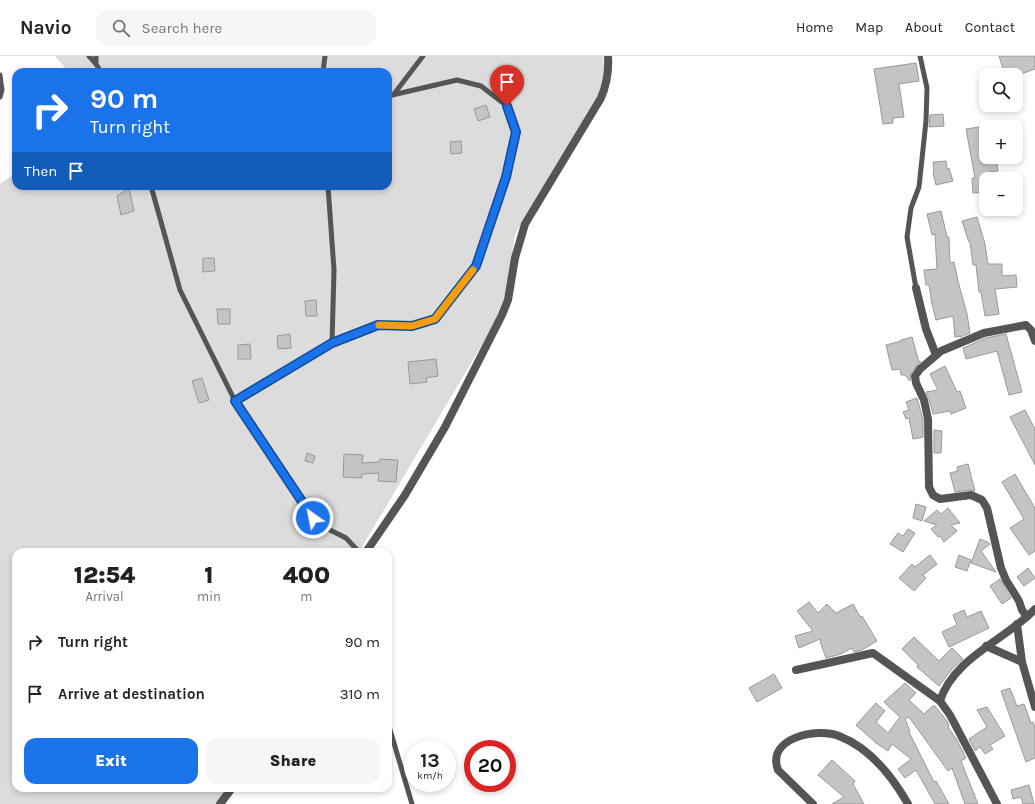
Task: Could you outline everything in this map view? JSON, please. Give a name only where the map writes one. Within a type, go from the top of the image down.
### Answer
[{"type":"street","points":[[369,548],[405,495],[445,427],[499,321],[508,300],[515,258],[525,224],[601,98],[608,77],[608,56]]},
{"type":"street","points":[[916,288],[926,329],[936,355]]},
{"type":"street","points":[[1027,617],[1006,580],[987,508],[982,500],[971,495],[940,499],[933,495],[929,487],[928,419],[924,400],[916,383],[916,376],[920,369],[940,351],[984,333],[1026,325],[1029,327],[1035,341]]},
{"type":"street","points":[[940,701],[949,682],[964,666],[986,646],[1027,617],[1035,609]]},
{"type":"street","points":[[1017,624],[1022,662],[1035,706]]},
{"type":"street","points":[[986,646],[1022,662]]},
{"type":"street","points":[[796,670],[873,653],[876,654],[940,701],[950,715],[997,804]]},
{"type":"street","points":[[813,804],[778,770],[775,764],[779,750],[788,741],[811,733],[840,736],[860,747],[885,769],[908,804]]},
{"type":"street","points":[[220,804],[229,792]]},
{"type":"lane","points":[[89,56],[98,68]]},
{"type":"lane","points":[[96,56],[96,64]]},
{"type":"lane","points":[[325,56],[325,68]]},
{"type":"lane","points":[[394,94],[423,56]]},
{"type":"lane","points":[[916,288],[907,237],[910,208],[920,187],[926,121],[927,88],[920,56]]},
{"type":"lane","points":[[0,75],[2,90],[0,97]]},
{"type":"lane","points":[[235,401],[332,343],[378,325],[412,326],[435,319],[476,266],[506,177],[516,132],[507,106],[481,86],[457,80],[394,94]]},
{"type":"lane","points":[[152,190],[180,290],[235,401],[313,518],[322,526],[346,538],[355,548]]},
{"type":"lane","points":[[328,190],[334,270],[332,343]]},
{"type":"lane","points":[[392,736],[412,804]]},
{"type":"shaded area","points":[[55,56],[603,56],[606,84],[515,234],[505,306],[361,548],[12,548],[12,792],[224,792],[215,804],[0,804],[0,184],[12,176],[12,190],[392,190],[392,68],[66,68]]},
{"type":"building","points":[[999,56],[1035,56],[1035,69],[1023,73],[1023,68],[1003,68]]},
{"type":"building","points":[[916,63],[919,81],[899,84],[904,117],[893,118],[893,123],[883,124],[874,69]]},
{"type":"building","points":[[486,105],[490,117],[478,121],[474,109]]},
{"type":"building","points":[[943,114],[944,126],[929,127],[930,115]]},
{"type":"building","points":[[979,127],[979,164],[997,164],[998,171],[979,172],[979,193],[973,193],[972,178],[975,178],[966,129]]},
{"type":"building","points":[[461,141],[462,153],[451,154],[450,142]]},
{"type":"building","points":[[946,161],[947,169],[949,168],[953,181],[936,185],[933,173],[933,162]]},
{"type":"building","points":[[126,190],[129,190],[134,211],[121,215],[117,196]]},
{"type":"building","points":[[941,211],[947,237],[949,237],[950,263],[954,262],[967,314],[970,333],[960,337],[955,337],[953,316],[936,320],[929,285],[926,285],[924,270],[937,269],[935,234],[932,235],[927,214]]},
{"type":"building","points":[[977,217],[985,244],[988,264],[1002,264],[1002,276],[1016,275],[1017,287],[995,289],[999,314],[985,316],[981,292],[979,292],[976,265],[973,265],[970,242],[962,221]]},
{"type":"building","points":[[203,258],[214,258],[215,271],[203,272]]},
{"type":"building","points":[[316,300],[317,316],[306,316],[305,301]]},
{"type":"building","points":[[217,309],[230,309],[230,324],[218,324]]},
{"type":"building","points":[[290,334],[291,348],[278,349],[277,336]]},
{"type":"building","points":[[1006,334],[1022,392],[1009,395],[997,351],[966,359],[963,348],[986,338]]},
{"type":"building","points":[[912,337],[919,362],[921,361],[911,373],[910,381],[905,375],[901,375],[900,369],[892,370],[886,345]]},
{"type":"building","points":[[250,344],[251,359],[238,359],[238,345]]},
{"type":"building","points":[[436,359],[438,376],[426,378],[427,382],[410,384],[408,362]]},
{"type":"building","points":[[945,366],[957,392],[960,391],[966,408],[951,414],[950,411],[933,414],[926,392],[938,390],[930,374]]},
{"type":"building","points":[[202,378],[209,400],[199,403],[192,381]]},
{"type":"building","points":[[917,398],[923,420],[923,437],[913,439],[909,418],[906,419],[903,412],[909,410],[906,402]]},
{"type":"building","points":[[1025,410],[1035,429],[1035,465],[1010,417]]},
{"type":"building","points":[[934,430],[942,431],[941,453],[934,453]]},
{"type":"building","points":[[307,453],[315,456],[313,463],[305,461]]},
{"type":"building","points":[[344,454],[363,455],[362,463],[379,462],[380,459],[398,460],[396,482],[378,481],[379,473],[362,474],[362,478],[343,477]]},
{"type":"building","points":[[968,464],[975,491],[970,490],[955,492],[950,473],[958,471],[957,467]]},
{"type":"building","points":[[1015,474],[1035,508],[1035,551],[1029,555],[1010,528],[1024,519],[1002,482]]},
{"type":"building","points":[[916,504],[926,507],[922,521],[913,518]]},
{"type":"building","points":[[948,508],[960,523],[951,525],[957,531],[944,542],[940,536],[938,537],[931,529],[937,525],[924,521],[937,510],[941,514]]},
{"type":"building","points":[[908,529],[915,533],[903,552],[890,544],[898,533],[903,536]]},
{"type":"building","points":[[980,539],[990,544],[981,551],[996,572],[971,563]]},
{"type":"building","points":[[930,555],[937,564],[923,575],[926,578],[914,591],[899,578],[912,564],[915,567]]},
{"type":"building","points":[[959,555],[971,560],[967,571],[955,567]]},
{"type":"building","points":[[1028,568],[1035,578],[1024,586],[1017,577]]},
{"type":"building","points":[[1000,579],[1011,598],[1002,604],[990,586]]},
{"type":"building","points":[[809,602],[818,613],[827,604],[836,613],[853,604],[877,641],[862,650],[854,652],[852,648],[841,654],[826,658],[820,639],[799,648],[795,636],[813,631],[797,611]]},
{"type":"building","points":[[964,610],[967,617],[981,611],[989,628],[949,647],[942,632],[957,625],[953,615]]},
{"type":"building","points":[[914,637],[939,661],[952,648],[963,659],[952,669],[939,686],[917,667],[918,665],[902,649]]},
{"type":"building","points":[[774,674],[782,688],[757,702],[749,688]]},
{"type":"building","points":[[905,683],[916,693],[909,700],[924,714],[934,705],[947,721],[948,727],[957,740],[966,758],[961,761],[978,804],[965,804],[952,768],[948,771],[909,717],[905,719],[910,731],[909,732],[934,782],[936,781],[949,804],[935,804],[916,770],[905,778],[898,769],[911,759],[892,744],[888,751],[876,743],[856,725],[876,703],[885,711],[876,722],[888,733],[900,717],[884,702]]},
{"type":"building","points":[[1010,688],[1017,706],[1024,704],[1031,723],[1033,722],[1035,727],[1035,758],[1026,762],[1001,691]]},
{"type":"building","points":[[987,707],[1005,736],[990,745],[993,749],[985,754],[980,747],[975,751],[969,739],[987,727],[977,710]]},
{"type":"building","points":[[832,760],[855,781],[853,784],[864,804],[832,804],[844,797],[818,775]]},
{"type":"building","points":[[1029,785],[1034,804],[1023,804],[1021,797],[1013,799],[1011,790]]},
{"type":"slow traffic","points":[[379,325],[412,326],[435,319],[473,270]]},
{"type":"route","points":[[313,518],[235,401],[332,343],[378,325],[412,326],[435,319],[476,266],[506,177],[516,132],[507,106]]}]
